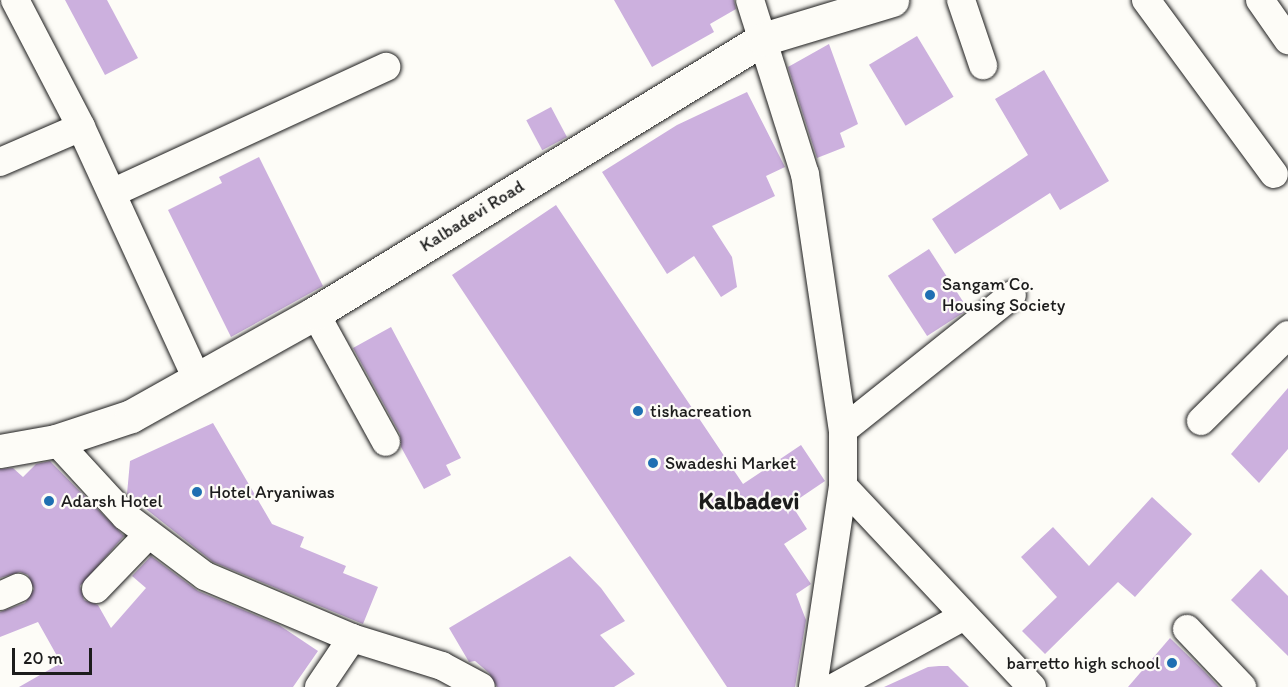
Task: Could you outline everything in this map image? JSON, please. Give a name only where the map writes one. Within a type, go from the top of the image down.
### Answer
[{"type":"main road","name":"Kalbadevi Road","points":[[0,451],[56,441],[131,416],[315,313],[763,39],[892,0]]},
{"type":"street","points":[[15,0],[81,128],[197,379]]},
{"type":"street","points":[[750,0],[805,174],[843,429],[843,486],[813,687]]},
{"type":"street","points":[[961,0],[983,65]]},
{"type":"street","points":[[1146,0],[1274,174]]},
{"type":"street","points":[[1260,0],[1288,40]]},
{"type":"street","points":[[112,193],[386,67]]},
{"type":"street","points":[[0,162],[81,128]]},
{"type":"street","points":[[843,429],[1012,295]]},
{"type":"street","points":[[315,313],[386,442]]},
{"type":"street","points":[[1201,421],[1288,335]]},
{"type":"street","points":[[56,441],[125,516],[206,576],[352,638],[442,666],[481,687]]},
{"type":"street","points":[[843,486],[1032,687]]},
{"type":"street","points":[[96,589],[149,534]]},
{"type":"street","points":[[835,687],[880,677],[964,616]]},
{"type":"street","points":[[1187,629],[1242,687]]},
{"type":"street","points":[[319,687],[352,638]]},
{"type":"building","points":[[65,0],[107,0],[138,58],[105,75]]},
{"type":"building","points":[[614,0],[734,0],[736,9],[710,24],[714,32],[652,67]]},
{"type":"building","points":[[917,36],[954,97],[906,126],[869,65]]},
{"type":"building","points":[[829,44],[858,124],[840,133],[845,147],[817,158],[788,67]]},
{"type":"building","points":[[1044,70],[1109,181],[1060,210],[1050,193],[955,254],[932,219],[1028,155],[995,99]]},
{"type":"building","points":[[747,92],[785,167],[766,176],[775,196],[712,226],[732,257],[737,287],[721,297],[694,256],[667,274],[602,172],[677,125]]},
{"type":"building","points":[[551,107],[567,137],[542,150],[526,120]]},
{"type":"building","points":[[259,157],[323,286],[231,337],[168,210],[222,183],[219,177]]},
{"type":"building","name":"Swadeshi Market","points":[[556,205],[743,484],[801,445],[825,481],[791,504],[807,529],[784,544],[811,584],[796,594],[806,620],[795,687],[727,687],[452,275]]},
{"type":"building","name":"Sangam Co. Housing Society","points":[[929,249],[968,309],[927,336],[888,276]]},
{"type":"building","points":[[391,327],[461,458],[446,465],[451,475],[424,489],[401,447],[400,434],[353,348]]},
{"type":"building","points":[[1288,388],[1288,449],[1259,483],[1231,454]]},
{"type":"building","points":[[213,423],[272,524],[304,537],[300,547],[346,566],[343,573],[378,587],[363,624],[213,562],[127,494],[130,461]]},
{"type":"building","points":[[50,461],[124,536],[80,586],[84,600],[98,605],[111,628],[146,588],[132,576],[151,556],[198,591],[279,625],[318,651],[293,687],[19,687],[61,663],[38,622],[0,637],[0,612],[25,603],[34,589],[28,575],[20,572],[0,578],[0,469],[13,468],[23,477],[36,464]]},
{"type":"building","points":[[1152,497],[1192,534],[1135,597],[1118,582],[1045,654],[1022,631],[1057,597],[1021,557],[1053,527],[1089,566]]},
{"type":"building","points":[[570,556],[601,588],[625,621],[600,635],[635,674],[614,687],[497,687],[489,673],[475,661],[469,662],[449,628]]},
{"type":"building","points":[[1261,569],[1288,596],[1288,656],[1231,600]]},
{"type":"building","name":"barretto high school","points":[[1170,638],[1205,672],[1219,687],[1128,687]]},
{"type":"building","points":[[948,666],[969,687],[884,687],[928,667]]},
{"type":"place","name":"Sangam Co. Housing Society","points":[[930,295]]},
{"type":"place","name":"tishacreation","points":[[638,411]]},
{"type":"place","name":"Swadeshi Market","points":[[653,463]]},
{"type":"place","name":"Hotel Aryaniwas","points":[[197,492]]},
{"type":"place","name":"Adarsh Hotel","points":[[49,501]]},
{"type":"place","name":"barretto high school","points":[[1172,663]]},
{"type":"district","name":"Kalbadevi","points":[[749,501]]}]
